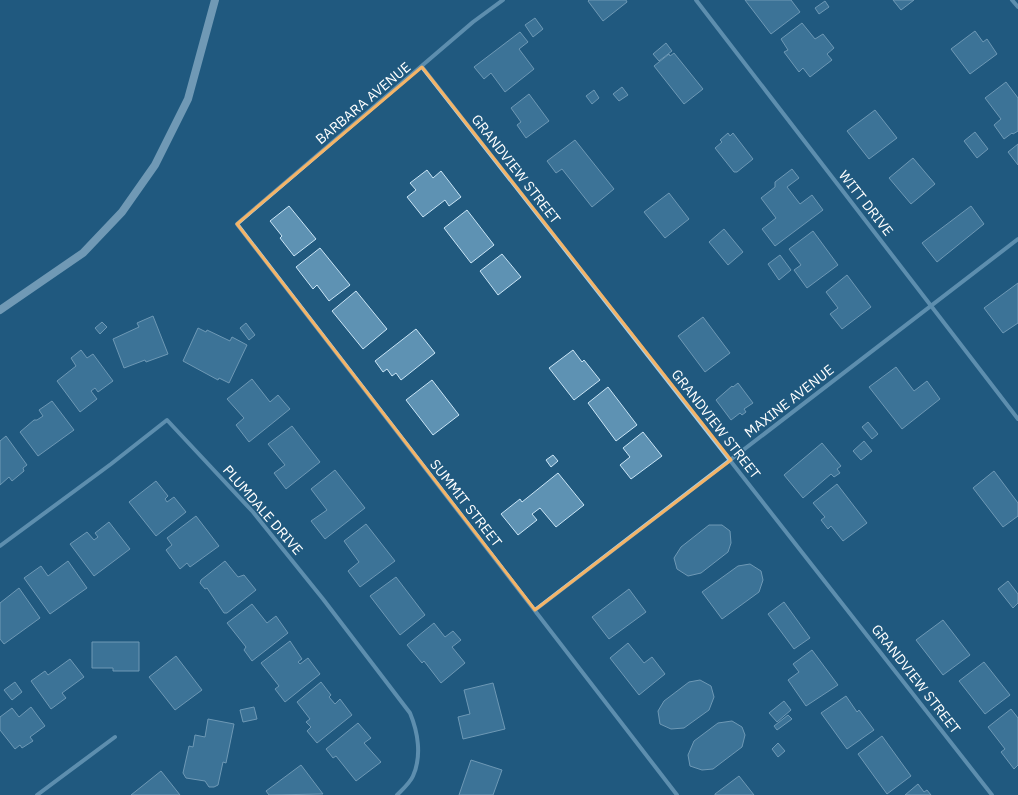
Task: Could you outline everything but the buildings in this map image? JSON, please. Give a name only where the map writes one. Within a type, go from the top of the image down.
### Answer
[{"type":"street","points":[[0,310],[82,253],[122,212],[155,165],[188,99],[215,0]]},
{"type":"street","name":"BARBARA AVENUE","points":[[237,224],[473,22],[504,0]]},
{"type":"street","name":"WITT DRIVE","points":[[696,0],[1018,419]]},
{"type":"street","points":[[1012,0],[1018,7]]},
{"type":"street","name":"GRANDVIEW STREET","points":[[422,67],[992,795]]},
{"type":"street","name":"SUMMIT STREET","points":[[237,224],[677,795]]},
{"type":"street","name":"MAXINE AVENUE","points":[[535,610],[1018,239]]},
{"type":"street","name":"PLUMDALE DRIVE","points":[[0,546],[111,464],[167,420],[253,512],[323,599],[410,713],[416,728],[418,744],[416,766],[413,777],[397,795]]},
{"type":"street","points":[[37,795],[115,737]]},
{"type":"highlighted area","points":[[422,67],[731,460],[535,610],[237,224]]}]
